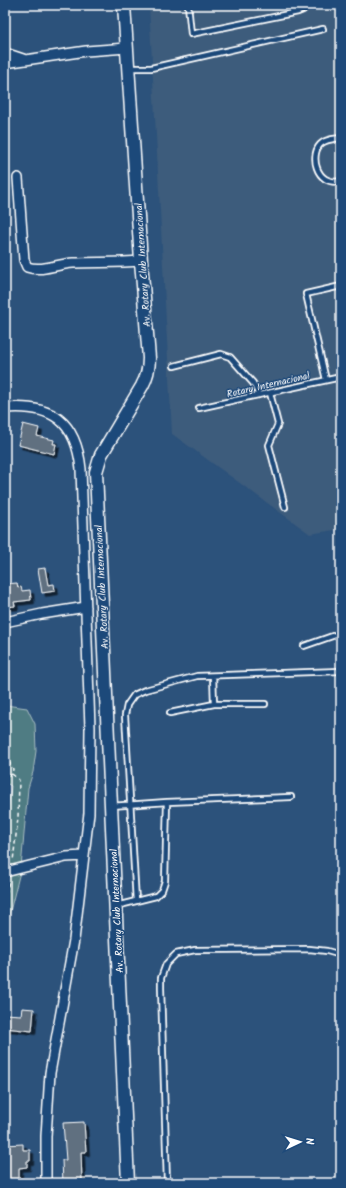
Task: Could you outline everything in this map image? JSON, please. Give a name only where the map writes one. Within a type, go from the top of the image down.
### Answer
[{"type":"main road","name":"Av. Rotary Club Internacional","points":[[124,5],[149,368],[147,377],[142,386],[100,455],[96,472],[128,1183]]},
{"type":"street","points":[[5,63],[86,51],[127,48]]},
{"type":"street","points":[[5,53],[17,58],[28,60]]},
{"type":"street","points":[[18,178],[24,260],[28,267],[40,269],[72,263],[114,263],[141,261]]},
{"type":"street","points":[[5,408],[31,407],[42,410],[63,423],[73,436],[77,445],[81,469],[90,751],[88,813],[74,940],[50,1073],[46,1136],[46,1183]]},
{"type":"street","points":[[5,622],[86,607]]},
{"type":"street","points":[[8,871],[66,857],[84,856]]},
{"type":"lane","points":[[188,5],[191,34],[298,12],[303,10],[307,5]]},
{"type":"lane","points":[[128,68],[151,68],[323,30]]},
{"type":"lane","points":[[341,138],[325,141],[321,144],[317,150],[316,159],[317,168],[320,175],[324,179],[330,182],[341,181]]},
{"type":"lane","points":[[326,380],[306,294],[341,286]]},
{"type":"lane","points":[[174,366],[221,354],[226,355],[230,357],[253,383],[260,395]]},
{"type":"lane","name":"Rotary Internacional","points":[[199,408],[341,377]]},
{"type":"lane","points":[[270,393],[278,424],[269,445],[285,507]]},
{"type":"lane","points":[[304,646],[341,633]]},
{"type":"lane","points":[[136,901],[125,715],[127,705],[134,695],[145,690],[197,676],[341,671]]},
{"type":"lane","points":[[213,676],[214,704]]},
{"type":"lane","points":[[170,713],[214,704],[265,704]]},
{"type":"lane","points":[[111,806],[291,797]]},
{"type":"lane","points":[[116,906],[156,896],[162,890],[165,881],[167,802]]},
{"type":"lane","points":[[167,1183],[161,988],[161,978],[166,964],[176,954],[195,950],[309,949],[328,951],[341,955]]},
{"type":"path","points":[[5,755],[13,769],[12,774]]},
{"type":"path","points":[[5,778],[12,774]]},
{"type":"path","points":[[5,900],[8,871],[15,854],[18,818],[19,780],[12,774]]},
{"type":"shaded area","points":[[149,5],[341,5],[341,529],[310,534],[172,434]]},
{"type":"green space","points":[[5,705],[27,708],[35,724],[36,751],[33,772],[28,788],[21,868],[5,931],[5,837],[11,786],[8,784],[5,785]]},
{"type":"building","points":[[23,424],[39,428],[37,436],[54,440],[53,444],[56,444],[54,454],[18,445]]},
{"type":"building","points":[[45,568],[48,585],[54,584],[55,591],[42,593],[38,569]]},
{"type":"building","points":[[17,583],[18,588],[21,587],[22,591],[30,590],[31,600],[14,602],[15,606],[7,607],[7,600],[5,601],[5,584]]},
{"type":"building","points":[[22,1008],[34,1009],[32,1031],[5,1028],[5,1014],[21,1015]]},
{"type":"building","points":[[84,1122],[86,1152],[81,1152],[82,1183],[63,1183],[62,1160],[66,1160],[63,1123]]},
{"type":"building","points":[[23,1144],[23,1150],[30,1150],[30,1161],[27,1161],[27,1167],[19,1168],[19,1181],[16,1181],[16,1183],[5,1183],[5,1145]]}]
